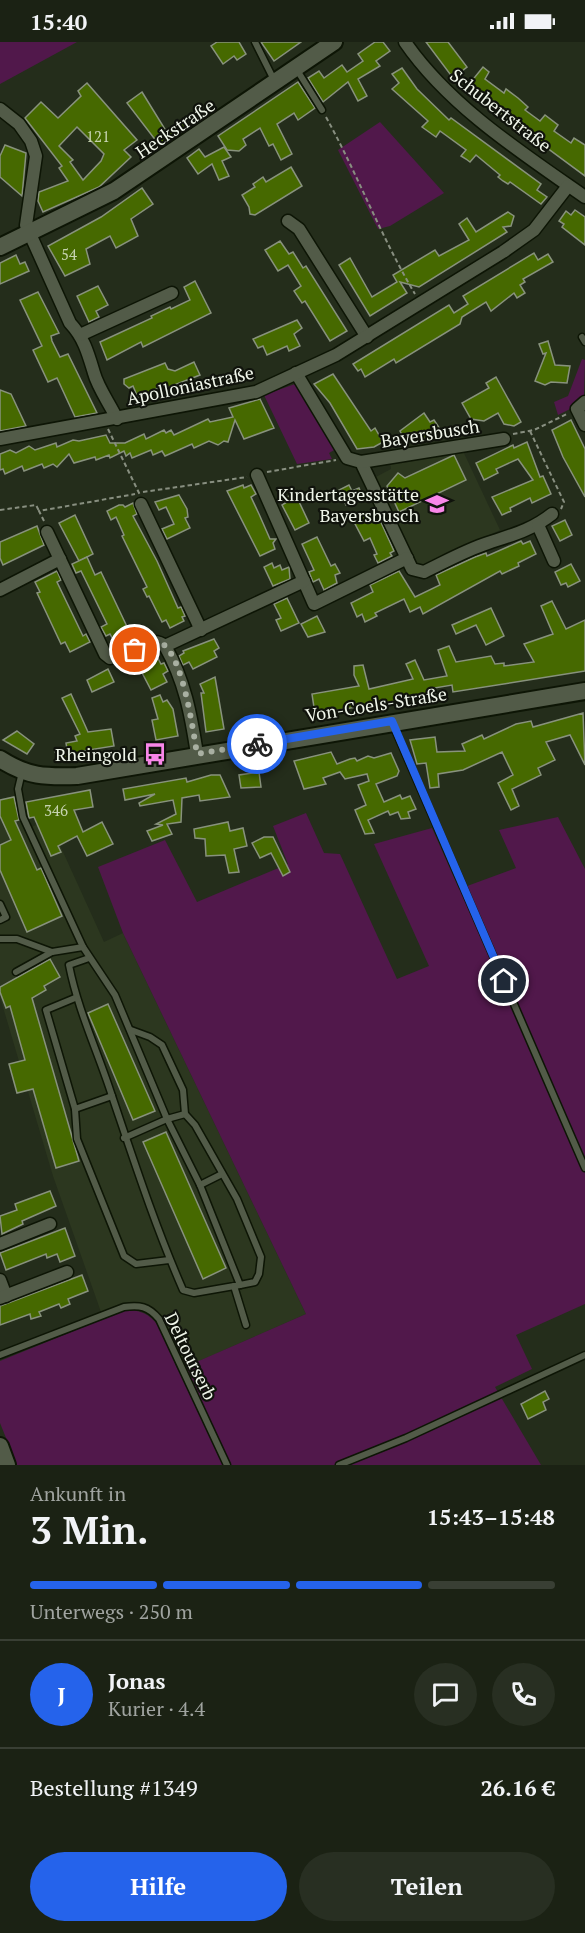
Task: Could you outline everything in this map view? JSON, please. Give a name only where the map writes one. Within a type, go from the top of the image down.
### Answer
[{"type":"main road","name":"Heckstraße","points":[[0,247],[114,191],[334,42]]},
{"type":"main road","name":"Von-Coels-Straße","points":[[0,759],[22,772],[40,777],[77,776],[392,721],[585,691]]},
{"type":"main road","points":[[0,1446],[7,1465]]},
{"type":"street","name":"Schubertstraße","points":[[405,42],[427,74],[458,102],[585,197]]},
{"type":"street","points":[[0,109],[19,124],[31,141],[36,156],[26,225],[29,233]]},
{"type":"street","name":"Apolloniastraße","points":[[0,439],[256,392],[297,374],[367,337],[534,230],[568,186]]},
{"type":"street","points":[[288,221],[299,229],[367,337]]},
{"type":"street","name":"Apolloniastraße","points":[[29,233],[70,323],[80,334],[92,361],[111,420]]},
{"type":"street","points":[[80,334],[172,293]]},
{"type":"street","points":[[297,374],[347,458],[361,462],[412,569],[424,572],[487,543],[509,538],[538,525],[552,514]]},
{"type":"street","points":[[581,406],[585,425]]},
{"type":"street","name":"Bayersbusch","points":[[361,462],[504,440]]},
{"type":"street","points":[[257,476],[314,604],[407,558]]},
{"type":"street","points":[[140,498],[201,630]]},
{"type":"street","points":[[538,525],[554,561]]},
{"type":"street","points":[[47,532],[105,654],[111,658],[118,657],[151,642],[160,642],[165,646],[182,679],[189,701],[197,754]]},
{"type":"street","points":[[0,590],[60,559]]},
{"type":"street","points":[[165,646],[304,581]]},
{"type":"street","points":[[0,1244],[50,1224]]},
{"type":"street","points":[[0,1280],[3,1297],[67,1272]]},
{"type":"lane","points":[[255,42],[275,82]]},
{"type":"lane","points":[[296,69],[322,110]]},
{"type":"lane","points":[[392,721],[585,1168]]},
{"type":"lane","points":[[22,772],[18,789],[23,817],[83,947],[115,995],[167,1119],[200,1185],[237,1286],[246,1324]]},
{"type":"lane","points":[[0,904],[6,917],[0,920]]},
{"type":"lane","points":[[0,939],[17,939],[52,952]]},
{"type":"lane","points":[[16,972],[52,952],[83,947]]},
{"type":"lane","points":[[89,958],[69,965],[75,998],[112,1096],[124,1138],[183,1290],[194,1293],[255,1282],[259,1274],[261,1257],[237,1199],[195,1125],[185,1114],[183,1090],[162,1045],[150,1036],[131,1030]]},
{"type":"lane","points":[[75,998],[46,1010],[75,1109],[76,1138],[124,1256],[136,1264],[170,1260]]},
{"type":"lane","points":[[75,1109],[112,1096]]},
{"type":"lane","points":[[124,1138],[167,1119],[185,1114]]},
{"type":"lane","points":[[200,1185],[222,1174]]},
{"type":"lane","name":"Deltourserb","points":[[0,1355],[123,1307],[138,1305],[151,1310],[159,1319],[226,1465]]},
{"type":"lane","points":[[339,1465],[406,1438],[585,1355]]},
{"type":"path","points":[[322,110],[351,162],[401,272],[421,304]]},
{"type":"path","points":[[504,440],[509,435],[530,431],[581,406]]},
{"type":"path","points":[[111,420],[140,498]]},
{"type":"path","points":[[530,431],[564,502],[562,508],[552,514]]},
{"type":"path","points":[[39,511],[140,498],[347,458]]},
{"type":"path","points":[[0,510],[36,505],[47,532]]},
{"type":"shaded area","points":[[0,42],[77,42],[0,84]]},
{"type":"shaded area","points":[[380,122],[444,193],[390,226],[378,229],[338,150]]},
{"type":"shaded area","points":[[582,359],[585,360],[584,396],[572,408],[558,415],[554,402],[568,396]]},
{"type":"shaded area","points":[[295,384],[336,449],[329,453],[332,459],[297,464],[264,395]]},
{"type":"shaded area","name":"Kindertagesstätte Bayersbusch","points":[[462,449],[500,530],[424,566],[415,564],[374,478],[391,469],[390,461]]},
{"type":"shaded area","points":[[15,796],[24,800],[32,827],[48,819],[104,942],[123,933],[306,1314],[186,1367],[161,1316],[153,1307],[138,1302],[124,1303],[101,1312],[53,1176],[0,997],[0,799]]},
{"type":"shaded area","points":[[306,813],[324,853],[340,854],[397,979],[429,966],[374,844],[432,828],[459,889],[516,868],[499,830],[558,817],[585,869],[585,1304],[516,1335],[532,1369],[495,1387],[541,1465],[17,1465],[0,1423],[0,1361],[125,1310],[137,1311],[154,1321],[165,1338],[178,1370],[306,1314],[123,933],[98,867],[165,840],[197,902],[288,864],[273,826]]},
{"type":"building","points":[[217,42],[239,42],[246,54],[237,60],[234,56],[223,64],[211,46]]},
{"type":"building","points":[[261,42],[301,42],[274,61]]},
{"type":"building","points":[[375,42],[383,42],[390,51],[376,61],[380,66],[358,79],[367,96],[358,101],[348,82],[323,102],[308,78],[319,71],[324,78],[342,65],[347,72],[363,61],[358,54]]},
{"type":"building","points":[[426,42],[448,42],[467,67],[453,78]]},
{"type":"building","points":[[483,67],[489,72],[485,79],[504,93],[506,89],[518,98],[528,107],[525,110],[540,121],[545,115],[558,125],[554,131],[571,143],[574,138],[585,145],[585,176],[466,88]]},
{"type":"building","points":[[402,68],[417,89],[449,120],[451,118],[541,184],[537,190],[547,197],[541,204],[510,182],[508,184],[503,181],[498,177],[500,175],[476,155],[470,162],[461,156],[466,150],[440,131],[436,137],[422,127],[428,121],[392,89],[399,83],[392,74]]},
{"type":"building","points":[[298,82],[315,108],[298,120],[294,113],[277,124],[292,154],[281,160],[273,144],[269,146],[260,128],[243,139],[246,145],[239,151],[227,150],[218,136]]},
{"type":"building","points":[[87,83],[137,140],[124,150],[131,157],[99,187],[43,212],[38,201],[39,192],[68,181],[59,168],[62,166],[25,118],[41,102],[58,118],[81,96],[78,91]],"holes":[[[77,127],[104,154],[101,161],[83,180],[70,162],[73,160],[59,146]]]},
{"type":"building","points":[[142,92],[166,131],[184,118],[189,127],[160,146],[127,103]]},
{"type":"building","points":[[5,145],[26,153],[22,196],[0,177],[0,156]]},
{"type":"building","points":[[224,147],[231,157],[222,161],[229,176],[219,180],[212,164],[198,174],[187,158],[199,149],[205,157]]},
{"type":"building","points":[[291,167],[302,186],[255,215],[250,214],[242,195],[255,187],[253,184],[263,177],[266,182]]},
{"type":"building","points":[[142,188],[153,204],[131,219],[138,236],[116,248],[110,236],[86,249],[90,264],[65,276],[48,246],[101,217]]},
{"type":"building","points":[[575,210],[585,217],[585,245],[562,227],[564,224],[559,221],[566,211],[571,215]]},
{"type":"building","points":[[508,212],[514,216],[511,226],[503,227],[507,232],[419,287],[400,282],[407,293],[370,316],[339,265],[350,258],[372,297],[397,282],[393,275],[435,250],[439,256],[469,240],[459,224],[467,218],[476,232]]},
{"type":"building","points":[[280,241],[289,254],[293,252],[303,268],[306,266],[347,331],[330,341],[305,301],[302,303],[294,291],[301,286],[288,265],[278,271],[265,250]]},
{"type":"building","points":[[534,253],[538,260],[548,254],[553,262],[523,279],[525,282],[520,285],[525,293],[517,298],[514,293],[491,311],[486,302],[462,317],[460,324],[396,363],[394,359],[365,377],[361,369],[358,371],[353,364],[449,305],[454,313],[468,304],[463,296]]},
{"type":"building","points":[[16,255],[20,264],[25,262],[29,271],[0,284],[0,263]]},
{"type":"building","points":[[195,281],[211,313],[143,347],[141,342],[107,360],[100,342],[170,307],[171,309],[190,300],[184,287]]},
{"type":"building","points":[[98,286],[108,305],[96,311],[99,317],[89,322],[77,296]]},
{"type":"building","points":[[38,292],[59,333],[51,336],[52,341],[60,357],[68,354],[97,413],[75,417],[57,378],[48,382],[33,350],[42,346],[20,300]]},
{"type":"building","points":[[297,320],[302,328],[294,334],[300,346],[289,351],[287,346],[267,355],[263,346],[258,348],[253,339]]},
{"type":"building","points":[[548,341],[555,365],[570,366],[567,383],[551,382],[545,385],[535,381],[546,353],[543,354],[539,344]]},
{"type":"building","points":[[194,362],[200,375],[159,391],[158,388],[138,398],[133,386],[129,388],[124,384],[124,379],[165,363],[168,369],[175,371]]},
{"type":"building","points":[[333,374],[371,431],[375,428],[383,442],[374,447],[357,449],[330,403],[314,384]]},
{"type":"building","points":[[496,377],[521,422],[514,426],[504,424],[498,413],[484,421],[471,419],[462,403],[489,388],[486,383]]},
{"type":"building","points":[[0,390],[11,394],[26,426],[0,431]]},
{"type":"building","points":[[260,399],[274,428],[244,439],[235,420],[228,442],[224,441],[218,445],[209,441],[194,448],[192,444],[165,456],[162,451],[153,455],[151,450],[132,458],[130,453],[126,456],[124,451],[110,458],[109,455],[96,460],[95,457],[74,463],[69,454],[57,467],[53,464],[44,468],[42,464],[24,471],[22,466],[5,474],[3,469],[0,470],[0,454],[10,450],[16,453],[29,446],[35,450],[56,443],[57,447],[73,440],[79,441],[106,435],[110,443],[125,443],[144,434],[146,439],[164,430],[166,433],[171,430],[174,435],[208,419],[210,422],[233,417],[229,408]]},
{"type":"building","points":[[424,413],[430,422],[434,420],[440,429],[422,440],[418,433],[404,439],[400,431]]},
{"type":"building","points":[[571,420],[585,449],[585,497],[563,457],[552,430]]},
{"type":"building","points":[[527,442],[540,477],[543,476],[551,494],[532,503],[530,498],[510,508],[511,511],[502,515],[492,497],[533,480],[518,459],[496,469],[498,473],[484,480],[476,463],[513,445],[514,448]]},
{"type":"building","points":[[454,455],[466,480],[399,512],[387,486],[398,473],[405,478]]},
{"type":"building","points":[[243,485],[244,488],[251,485],[256,494],[251,497],[270,539],[276,539],[273,543],[275,549],[260,556],[227,491]]},
{"type":"building","points":[[349,485],[352,491],[359,488],[363,497],[346,505],[339,490]]},
{"type":"building","points":[[295,493],[309,523],[295,530],[282,505],[287,502],[285,498]]},
{"type":"building","points":[[179,495],[187,509],[188,517],[185,518],[190,528],[167,539],[162,529],[174,524],[166,507],[159,510],[155,502]]},
{"type":"building","points":[[133,503],[137,514],[133,516],[178,608],[181,607],[185,616],[182,617],[184,621],[170,628],[166,620],[162,622],[149,596],[147,597],[143,589],[147,587],[122,536],[124,535],[116,517],[111,520],[107,511],[119,505],[125,507]]},
{"type":"building","points":[[365,514],[367,518],[372,516],[375,520],[379,518],[394,551],[390,553],[392,556],[378,563],[370,538],[364,541],[353,520]]},
{"type":"building","points":[[75,515],[93,554],[79,561],[59,523]]},
{"type":"building","points":[[565,520],[572,535],[560,541],[552,526]]},
{"type":"building","points":[[37,526],[44,545],[3,565],[0,558],[0,542]]},
{"type":"building","points":[[317,537],[331,566],[335,564],[340,573],[335,575],[337,583],[324,590],[319,579],[313,582],[309,572],[314,570],[302,544]]},
{"type":"building","points":[[521,541],[523,544],[530,541],[536,554],[518,563],[519,566],[502,574],[500,571],[423,614],[420,607],[410,612],[404,599],[375,613],[377,616],[365,622],[362,614],[357,617],[351,603],[373,592],[370,585],[399,571],[415,597],[440,585],[436,575],[475,557],[486,553],[487,556]]},
{"type":"building","points":[[87,557],[95,575],[101,572],[131,635],[135,633],[138,638],[117,647],[110,634],[106,636],[101,627],[107,624],[81,571],[76,573],[72,564]]},
{"type":"building","points":[[272,563],[274,568],[280,565],[282,570],[289,567],[290,579],[273,586],[264,567]]},
{"type":"building","points":[[571,564],[580,581],[568,587],[566,583],[561,585],[555,572]]},
{"type":"building","points":[[57,571],[61,580],[57,582],[83,636],[86,634],[90,642],[70,652],[65,642],[61,644],[37,593],[40,592],[35,582]]},
{"type":"building","points":[[287,598],[299,623],[281,631],[276,620],[281,618],[274,604]]},
{"type":"building","points":[[552,601],[566,629],[585,620],[585,671],[453,692],[452,685],[434,688],[435,695],[371,705],[370,709],[368,705],[315,714],[312,694],[359,686],[354,675],[354,666],[363,665],[369,689],[413,679],[406,664],[415,660],[424,680],[447,676],[438,650],[449,646],[456,662],[491,656],[495,664],[504,663],[504,666],[534,662],[524,644],[553,634],[541,606]]},
{"type":"building","points":[[491,608],[504,636],[486,645],[476,625],[456,634],[452,625]]},
{"type":"building","points":[[317,616],[325,632],[308,637],[301,624]]},
{"type":"building","points":[[214,639],[219,648],[214,651],[217,657],[193,669],[189,662],[183,665],[179,656],[184,653],[183,651]]},
{"type":"building","points":[[154,651],[168,671],[163,674],[167,682],[151,690],[138,665],[141,663],[138,656]]},
{"type":"building","points":[[108,669],[114,682],[92,692],[87,680]]},
{"type":"building","points":[[215,677],[224,729],[206,732],[201,693],[204,693],[200,684]]},
{"type":"building","points":[[71,694],[88,732],[111,729],[114,746],[82,751],[83,756],[61,761],[55,752],[67,749],[66,743],[77,741],[75,736],[80,734],[62,698]]},
{"type":"building","points":[[160,695],[163,702],[167,700],[173,709],[178,736],[156,740],[152,720],[158,719],[152,698]]},
{"type":"building","points":[[583,713],[585,765],[570,735],[546,742],[555,760],[538,768],[541,775],[512,789],[519,806],[511,810],[498,783],[513,775],[502,752],[463,770],[438,774],[439,787],[430,788],[426,763],[417,764],[410,740],[435,737],[437,752],[465,751],[462,744],[482,735],[484,739],[516,724],[531,721],[533,727]]},
{"type":"building","points":[[17,731],[34,744],[27,754],[3,740]]},
{"type":"building","points":[[331,752],[337,764],[350,759],[355,758],[357,761],[368,756],[374,758],[391,753],[399,771],[397,776],[376,784],[384,802],[400,795],[402,799],[410,796],[416,809],[408,812],[410,818],[401,819],[398,812],[390,815],[388,811],[368,820],[374,833],[365,834],[355,810],[366,805],[358,785],[369,781],[367,774],[345,779],[340,772],[323,778],[326,784],[304,789],[294,761]]},
{"type":"building","points":[[259,772],[261,787],[241,788],[239,775]]},
{"type":"building","points":[[211,775],[220,775],[230,797],[200,801],[199,795],[182,798],[181,822],[167,824],[172,834],[152,841],[147,831],[163,825],[156,824],[176,814],[173,800],[140,806],[139,803],[155,794],[125,800],[123,789],[186,778],[187,782]]},
{"type":"building","points":[[90,790],[93,807],[74,810],[83,832],[102,822],[113,844],[87,856],[77,836],[58,846],[61,852],[51,856],[34,817],[29,818],[26,802]]},
{"type":"building","points":[[14,797],[19,820],[15,821],[37,870],[41,868],[62,916],[27,932],[0,870],[0,845],[11,840],[0,816],[0,800]]},
{"type":"building","points":[[228,822],[230,831],[243,828],[247,846],[234,849],[239,872],[229,873],[225,855],[206,856],[205,839],[195,838],[194,829]]},
{"type":"building","points":[[264,837],[273,837],[290,872],[283,876],[271,853],[260,858],[252,843]]},
{"type":"building","points":[[50,959],[60,977],[44,986],[46,990],[32,998],[79,1161],[56,1168],[33,1089],[17,1093],[9,1064],[25,1060],[10,1006],[6,1008],[0,992],[0,987]]},
{"type":"building","points":[[108,1004],[155,1111],[133,1120],[88,1013]]},
{"type":"building","points":[[166,1132],[226,1268],[203,1279],[143,1142]]},
{"type":"building","points":[[50,1191],[56,1206],[22,1221],[23,1224],[2,1234],[0,1216],[17,1210],[15,1204]]},
{"type":"building","points":[[65,1228],[75,1256],[60,1262],[57,1254],[47,1258],[46,1254],[6,1270],[0,1253]]},
{"type":"building","points":[[82,1275],[88,1291],[68,1299],[70,1304],[61,1308],[59,1304],[39,1312],[41,1316],[31,1319],[30,1314],[0,1325],[0,1306]]},
{"type":"building","points":[[545,1391],[549,1399],[543,1402],[546,1410],[528,1419],[521,1404]]},
{"type":"way so far","points":[[135,650],[151,642],[160,642],[165,646],[182,679],[189,701],[197,754],[257,744]]},
{"type":"place","name":"Kindertagesstätte Bayersbusch","points":[[437,504]]},
{"type":"place","name":"Rheingold","points":[[155,754]]},
{"type":"route","points":[[257,744],[392,721],[504,981]]}]
